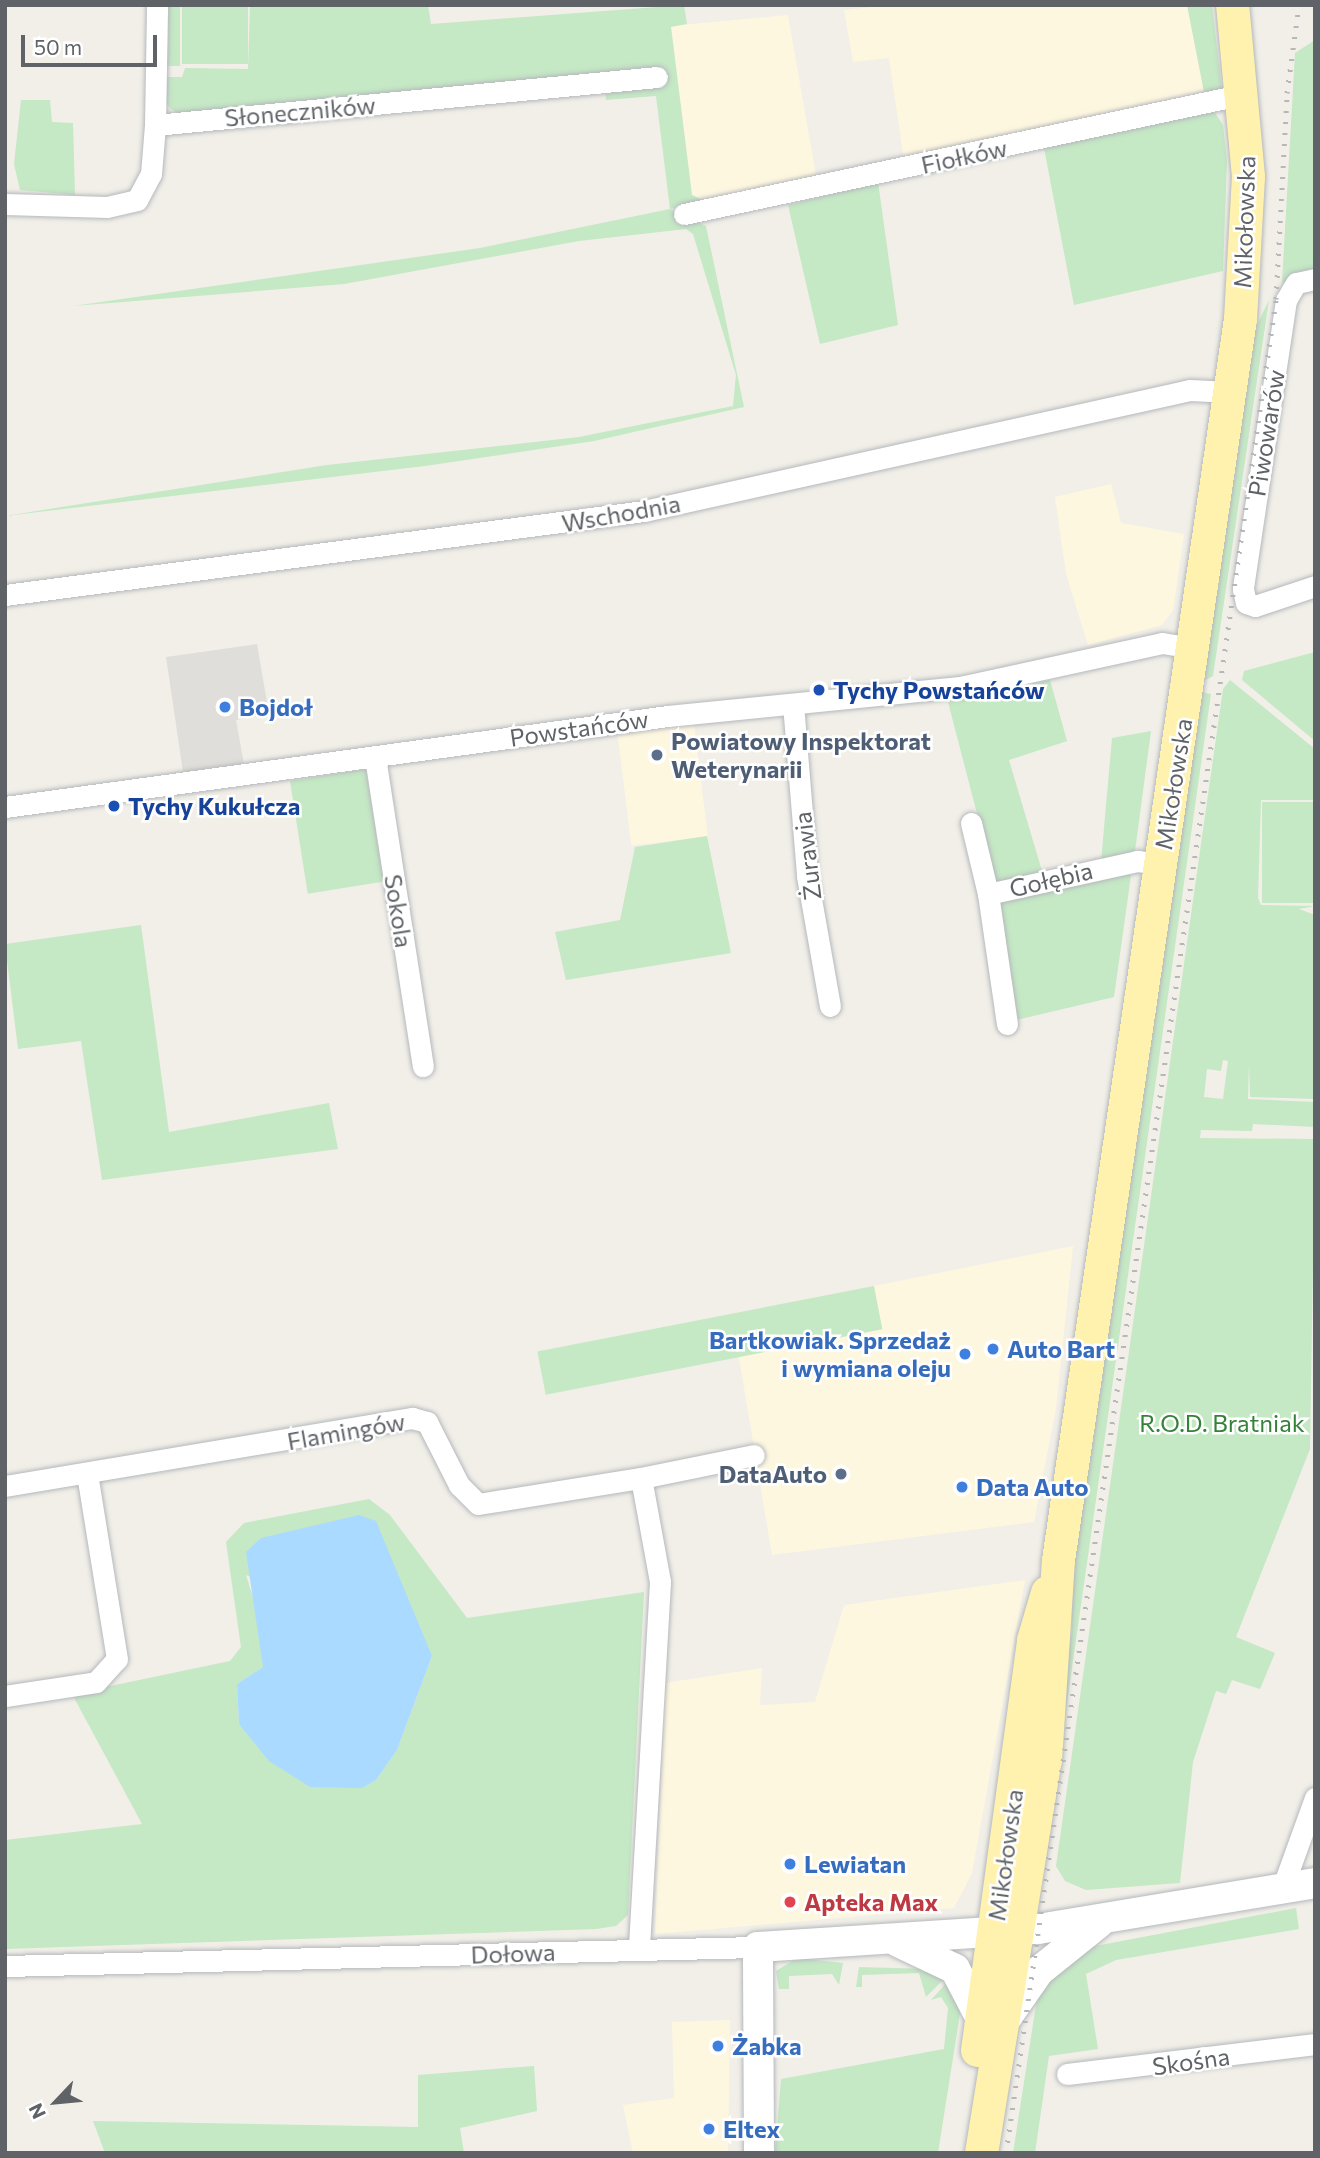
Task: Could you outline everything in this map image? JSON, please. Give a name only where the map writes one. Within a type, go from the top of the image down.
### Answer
[{"type":"main road","name":"Mikołowska","points":[[981,2153],[993,2019],[1052,1697],[1058,1560],[1230,392],[1248,189],[1244,94],[1232,5]]},
{"type":"main road","name":"Mikołowska","points":[[961,2153],[993,2019]]},
{"type":"street","points":[[5,204],[107,207],[138,200],[151,174],[155,125],[157,5]]},
{"type":"street","name":"Słoneczników","points":[[155,125],[657,77]]},
{"type":"street","name":"Fiołków","points":[[684,214],[1244,94]]},
{"type":"street","name":"Piwowarów","points":[[1315,279],[1296,283],[1286,300],[1246,603],[1260,605],[1315,586]]},
{"type":"street","name":"Wschodnia","points":[[5,595],[644,511],[1191,390],[1230,392]]},
{"type":"street","name":"Powstańców","points":[[5,807],[793,704],[973,685],[1161,643],[1193,648]]},
{"type":"street","name":"Żurawia","points":[[793,704],[807,876],[830,1006]]},
{"type":"street","name":"Sokola","points":[[375,757],[424,1066]]},
{"type":"street","points":[[971,822],[988,894]]},
{"type":"street","name":"Gołębia","points":[[1007,1024],[988,894],[1137,861],[1161,864]]},
{"type":"street","name":"Flamingów","points":[[5,1486],[412,1418],[427,1422],[459,1485],[478,1504],[640,1478],[754,1455]]},
{"type":"street","points":[[5,1696],[96,1682],[117,1659],[87,1474]]},
{"type":"street","points":[[639,1949],[660,1582],[640,1478]]},
{"type":"street","points":[[1282,1889],[1315,1798]]},
{"type":"street","name":"Dołowa","points":[[5,1966],[758,1947],[1007,1932],[1102,1921],[1315,1883]]},
{"type":"street","points":[[892,1938],[956,1969],[993,2019],[1039,1971],[1102,1921]]},
{"type":"street","points":[[758,1947],[759,2153]]},
{"type":"street","name":"Skośna","points":[[1067,2074],[1315,2044]]},
{"type":"shaded area","points":[[892,5],[1187,5],[1204,92],[904,160],[889,58],[853,62],[844,10]]},
{"type":"shaded area","points":[[788,15],[816,176],[705,201],[692,196],[671,26]]},
{"type":"shaded area","points":[[1111,484],[1121,523],[1184,534],[1173,610],[1162,625],[1088,645],[1066,574],[1055,497]]},
{"type":"shaded area","points":[[257,644],[269,714],[236,720],[244,764],[183,772],[166,657]]},
{"type":"shaded area","points":[[694,724],[708,836],[631,846],[618,733]]},
{"type":"shaded area","points":[[1073,1246],[1056,1408],[1034,1522],[772,1555],[738,1352],[881,1329],[874,1286]]},
{"type":"shaded area","points":[[1025,1580],[972,1873],[954,1908],[655,1934],[665,1683],[762,1668],[760,1705],[815,1702],[844,1605]]},
{"type":"shaded area","points":[[730,2020],[728,2153],[633,2153],[623,2105],[674,2098],[672,2022]]},
{"type":"green space","points":[[165,5],[180,5],[180,66],[165,66]]},
{"type":"green space","points":[[182,5],[248,5],[248,64],[182,64]]},
{"type":"green space","points":[[250,5],[428,5],[431,24],[684,5],[687,24],[671,27],[692,195],[705,201],[670,209],[656,96],[606,100],[605,90],[666,78],[664,68],[179,114],[171,109],[162,99],[164,77],[182,77],[185,68],[248,69]]},
{"type":"green space","points":[[1187,5],[1212,5],[1222,90],[1204,92]]},
{"type":"green space","points":[[1315,40],[1315,271],[1282,283],[1295,53]]},
{"type":"green space","points":[[21,100],[50,100],[52,122],[73,123],[75,195],[20,190],[14,164]]},
{"type":"green space","points":[[1212,108],[1223,125],[1227,160],[1223,271],[1074,305],[1044,148]]},
{"type":"green space","points":[[878,182],[898,325],[820,344],[788,205]]},
{"type":"green space","points":[[670,209],[706,226],[744,407],[594,441],[425,466],[5,516],[327,465],[579,437],[733,406],[736,375],[693,234],[686,229],[579,241],[344,284],[73,306],[480,248]]},
{"type":"green space","points":[[1269,300],[1213,676],[1204,681],[1255,329]]},
{"type":"green space","points":[[1315,652],[1315,741],[1242,680],[1244,671]]},
{"type":"green space","points":[[1050,680],[1067,741],[1009,760],[1042,871],[995,883],[948,702]]},
{"type":"green space","name":"R.O.D. Bratniak","points":[[1230,680],[1315,749],[1315,800],[1261,800],[1258,898],[1261,905],[1315,906],[1299,909],[1315,915],[1315,1099],[1250,1097],[1249,1063],[1248,1099],[1315,1102],[1315,1127],[1253,1124],[1252,1131],[1201,1130],[1200,1138],[1315,1139],[1310,1449],[1236,1637],[1275,1653],[1260,1689],[1232,1680],[1226,1694],[1216,1691],[1193,1762],[1180,1883],[1086,1890],[1065,1881],[1056,1866],[1223,689]],"holes":[[[1223,1060],[1228,1061],[1223,1099],[1204,1097],[1207,1069],[1221,1071]]]},
{"type":"green space","points":[[1202,692],[1211,694],[1045,1857],[1040,1856],[1072,1630],[1072,1576]]},
{"type":"green space","points":[[1151,731],[1135,851],[1101,862],[1112,738]]},
{"type":"green space","points":[[366,769],[384,882],[308,894],[290,781]]},
{"type":"green space","points":[[1262,802],[1315,802],[1315,903],[1262,903]]},
{"type":"green space","points":[[707,836],[731,953],[566,980],[555,932],[620,920],[635,847]]},
{"type":"green space","points":[[1123,872],[1131,875],[1114,997],[1012,1021],[998,897]]},
{"type":"green space","points":[[141,925],[169,1132],[329,1103],[338,1149],[102,1180],[81,1041],[18,1049],[5,944]]},
{"type":"green space","points":[[874,1286],[882,1329],[546,1395],[537,1351]]},
{"type":"green space","points":[[369,1499],[390,1515],[467,1618],[644,1592],[628,1915],[616,1926],[596,1929],[5,1949],[5,1840],[142,1824],[72,1694],[230,1661],[241,1647],[226,1542],[244,1523]],"holes":[[[246,1575],[432,1656],[397,1750],[376,1780],[362,1787],[310,1787],[239,1724],[237,1684],[263,1667],[261,1623]]]},
{"type":"green space","points":[[1296,1908],[1299,1929],[1116,1960],[1086,1974],[1098,2049],[1049,2056],[1035,2153],[1013,2153],[1038,1992],[1049,1977],[1090,1947]]},
{"type":"green space","points":[[797,1958],[843,1963],[839,1985],[832,1974],[789,1976],[789,1989],[779,1989],[776,1971]]},
{"type":"green space","points":[[859,1967],[929,1969],[946,1977],[926,1997],[919,1973],[862,1975],[862,1987],[856,1987]]},
{"type":"green space","points":[[949,1980],[961,2007],[938,2153],[775,2153],[781,2079],[944,2049],[948,2008],[941,1997],[931,2000]]},
{"type":"green space","points":[[534,2066],[537,2111],[460,2128],[464,2153],[105,2153],[93,2121],[418,2127],[418,2075]]},
{"type":"water","points":[[359,1515],[376,1521],[432,1656],[397,1750],[376,1780],[362,1788],[310,1787],[269,1761],[239,1724],[237,1684],[263,1667],[246,1552],[261,1538]]},
{"type":"railway","points":[[1006,2153],[1276,299],[1287,93],[1299,5]]},
{"type":"place","name":"Tychy Powstańców","points":[[819,690]]},
{"type":"place","name":"Bojdoł","points":[[225,707]]},
{"type":"place","name":"Powiatowy Inspektorat Weterynarii","points":[[657,755]]},
{"type":"place","name":"Tychy Kukułcza","points":[[114,806]]},
{"type":"place","name":"Auto Bart","points":[[993,1349]]},
{"type":"place","name":"Bartkowiak. Sprzedaż i wymiana oleju","points":[[965,1354]]},
{"type":"place","name":"DataAuto","points":[[841,1474]]},
{"type":"place","name":"Data Auto","points":[[962,1487]]},
{"type":"place","name":"Lewiatan","points":[[790,1864]]},
{"type":"place","name":"Apteka Max","points":[[790,1902]]},
{"type":"place","name":"Żabka","points":[[718,2046]]},
{"type":"place","name":"Eltex","points":[[709,2129]]}]
